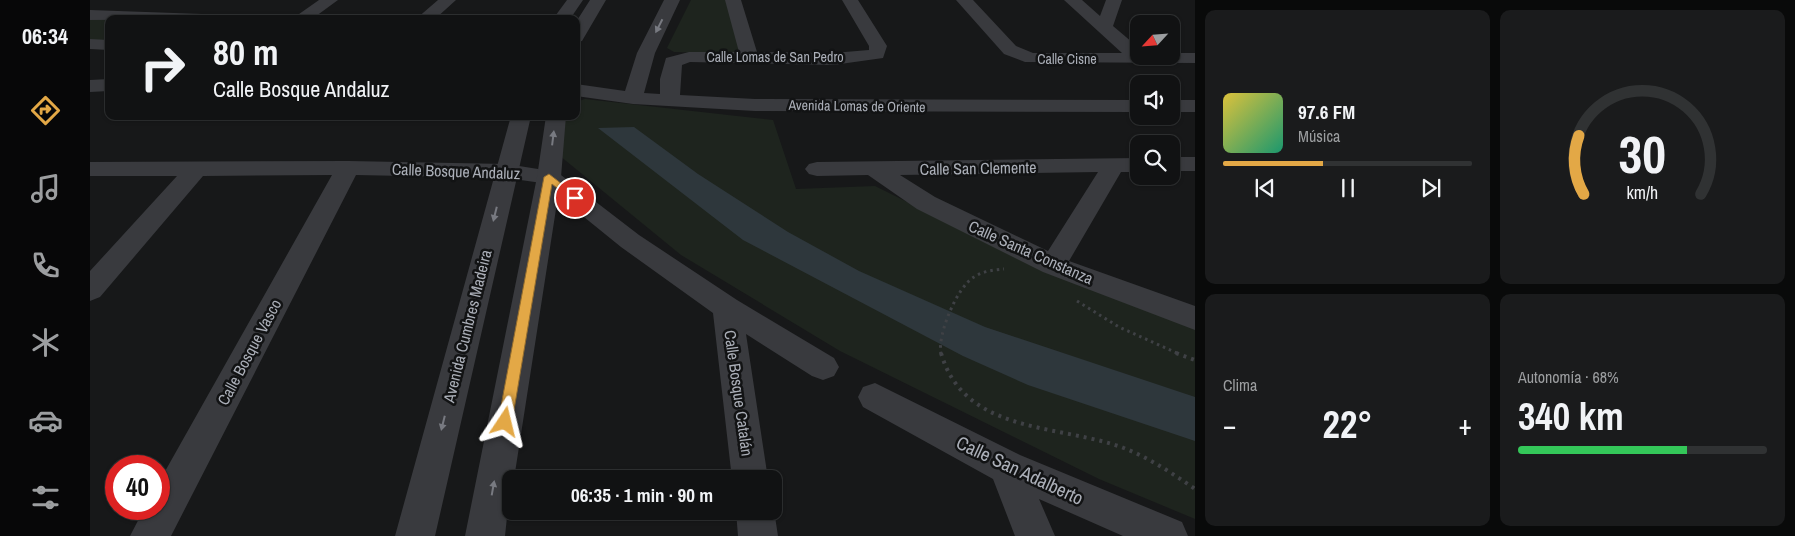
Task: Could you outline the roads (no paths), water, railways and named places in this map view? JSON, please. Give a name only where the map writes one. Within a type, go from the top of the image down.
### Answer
[{"type":"street","points":[[306,15],[330,0]]},
{"type":"street","points":[[429,15],[448,0]]},
{"type":"street","points":[[564,15],[575,0]]},
{"type":"street","points":[[580,30],[598,0]]},
{"type":"street","points":[[633,98],[646,53],[672,0]]},
{"type":"street","points":[[733,0],[750,58]]},
{"type":"street","name":"Calle Lomas de San Pedro","points":[[670,101],[670,79],[673,62],[689,57],[833,59],[877,54],[878,46],[850,0]]},
{"type":"street","name":"Calle Cisne","points":[[964,0],[1003,44],[1020,55],[1042,60],[1130,58]]},
{"type":"street","points":[[1072,0],[1130,50]]},
{"type":"street","points":[[1104,27],[1114,0]]},
{"type":"street","points":[[189,15],[202,12]]},
{"type":"street","points":[[90,15],[105,16]]},
{"type":"street","points":[[90,44],[105,45]]},
{"type":"street","name":"Calle Cisne","points":[[1180,58],[1195,58]]},
{"type":"street","points":[[90,86],[105,85]]},
{"type":"street","name":"Avenida Lomas de Oriente","points":[[580,91],[670,101],[880,107],[1130,106]]},
{"type":"street","points":[[1180,106],[1195,106]]},
{"type":"street","name":"Avenida Cumbres Madeira","points":[[415,536],[520,120]]},
{"type":"street","points":[[485,536],[549,177],[556,120]]},
{"type":"street","points":[[1180,164],[1195,164]]},
{"type":"street","points":[[1053,265],[1126,165]]},
{"type":"street","name":"Calle San Clemente","points":[[817,169],[876,170],[1126,165]]},
{"type":"street","points":[[92,285],[197,168]]},
{"type":"street","name":"Calle Bosque Andaluz","points":[[90,169],[348,168],[506,171],[549,177]]},
{"type":"street","name":"Calle Bosque Vasco","points":[[150,536],[348,168]]},
{"type":"street","name":"Calle Santa Constanza","points":[[876,170],[926,203],[1053,265],[1195,318]]},
{"type":"street","points":[[549,177],[630,241],[727,308],[823,367]]},
{"type":"street","name":"Calle Bosque Catalán","points":[[727,308],[749,470]]},
{"type":"street","name":"Calle San Adalberto","points":[[875,397],[1008,467],[1168,536]]},
{"type":"street","points":[[1008,467],[1035,536]]},
{"type":"street","points":[[755,520],[758,536]]}]
